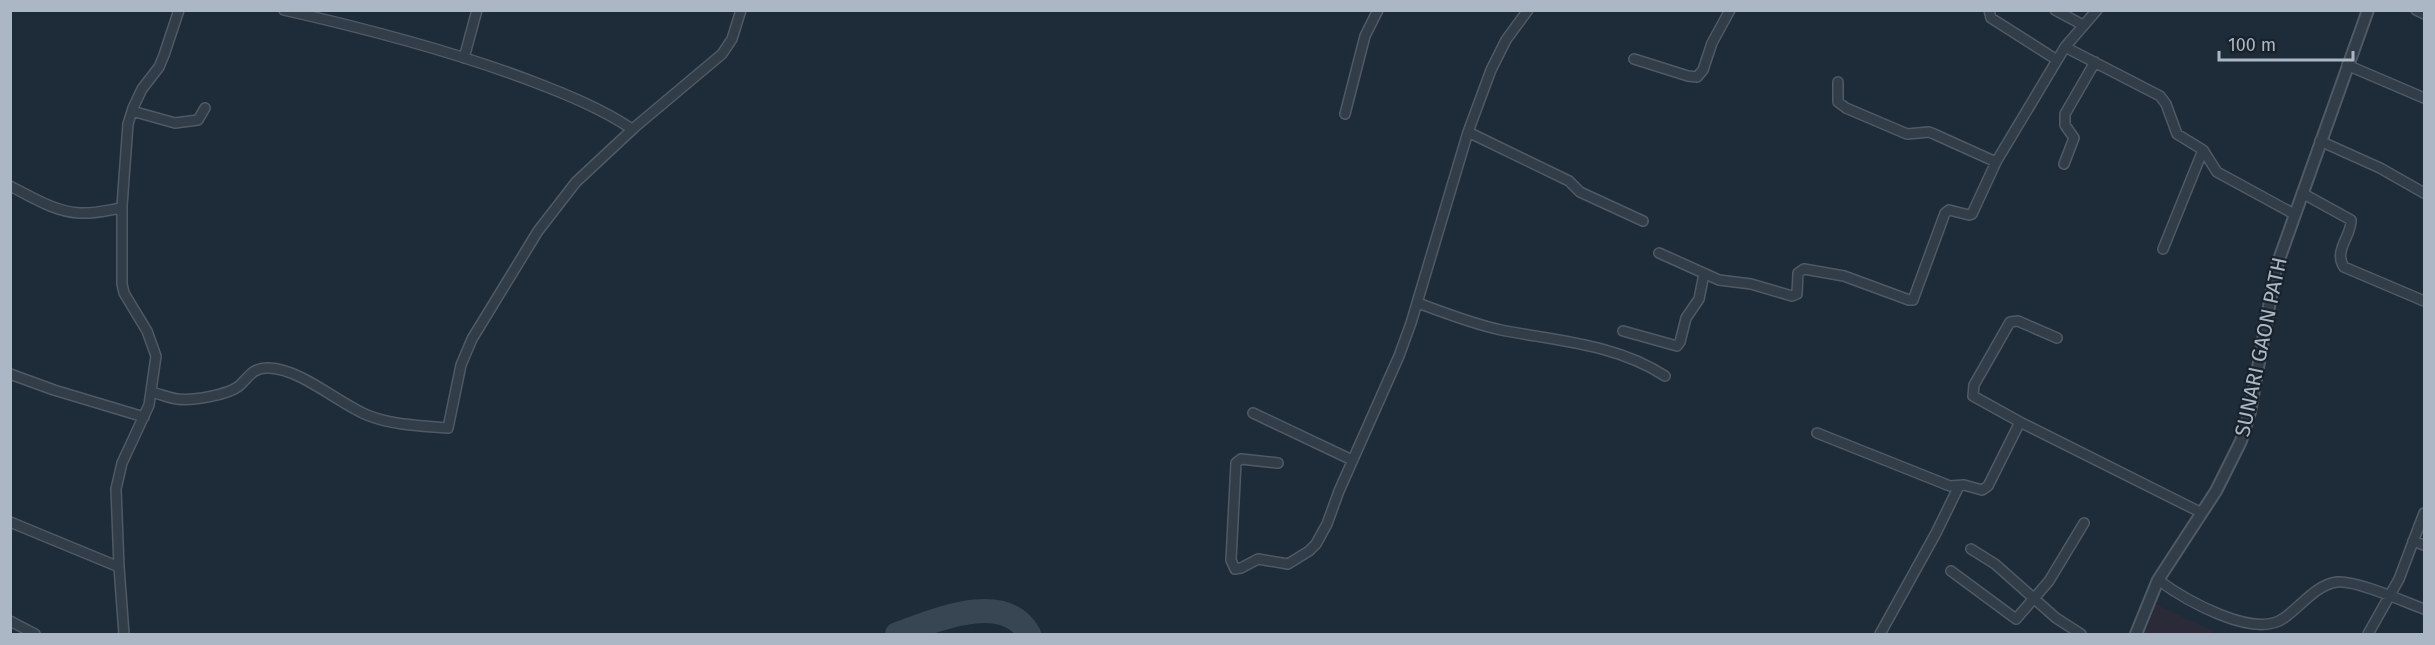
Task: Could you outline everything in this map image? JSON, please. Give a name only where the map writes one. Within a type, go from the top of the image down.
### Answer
[{"type":"street","points":[[124,634],[118,567],[116,489],[122,463],[144,417],[155,372],[156,356],[153,344],[124,293],[122,284],[122,208],[128,124],[142,89],[159,67],[178,10]]},
{"type":"street","points":[[284,10],[464,58],[554,90],[599,110],[632,129]]},
{"type":"street","points":[[464,58],[477,10]]},
{"type":"street","points":[[151,392],[179,399],[221,394],[239,386],[250,373],[259,369],[271,368],[309,382],[365,415],[379,420],[448,428],[461,364],[472,339],[538,231],[576,182],[632,129],[722,54],[732,39],[741,10]]},
{"type":"street","points":[[1345,114],[1363,42],[1378,10]]},
{"type":"street","points":[[1278,463],[1241,459],[1236,462],[1231,560],[1235,569],[1258,559],[1288,564],[1309,551],[1322,535],[1352,460],[1399,356],[1418,303],[1422,280],[1445,213],[1468,132],[1498,54],[1528,10]]},
{"type":"street","points":[[1634,59],[1688,76],[1697,76],[1703,70],[1719,27],[1730,10]]},
{"type":"street","points":[[1989,10],[1991,18],[2057,60]]},
{"type":"street","points":[[2055,10],[2083,25]]},
{"type":"street","points":[[1659,253],[1704,274],[1795,296],[1798,292],[1798,273],[1804,268],[1844,276],[1911,300],[1917,291],[1945,213],[1950,210],[1972,214],[1996,162],[2057,60],[2097,10]]},
{"type":"street","name":"SUNARI GAON PATH","points":[[2136,634],[2158,580],[2224,477],[2246,427],[2273,279],[2368,10]]},
{"type":"street","points":[[2416,10],[2424,14]]},
{"type":"street","points":[[2066,47],[2164,99],[2177,134],[2203,150],[2214,168],[2223,176],[2295,214]]},
{"type":"street","points":[[2064,164],[2074,138],[2065,125],[2065,114],[2095,62]]},
{"type":"street","points":[[2347,65],[2424,98]]},
{"type":"street","points":[[1838,82],[1838,102],[1846,108],[1907,134],[1929,132],[1996,162]]},
{"type":"street","points":[[132,111],[179,123],[198,120],[206,108]]},
{"type":"street","points":[[1468,132],[1569,181],[1580,192],[1643,221]]},
{"type":"street","points":[[2320,141],[2380,168],[2424,193]]},
{"type":"street","points":[[2163,249],[2203,150]]},
{"type":"street","points":[[10,186],[67,212],[81,213],[122,208]]},
{"type":"street","points":[[2302,193],[2351,220],[2340,259],[2343,267],[2424,301]]},
{"type":"street","points":[[1623,331],[1677,346],[1686,318],[1699,299],[1704,274]]},
{"type":"street","points":[[1418,303],[1500,330],[1584,345],[1623,355],[1649,365],[1665,376]]},
{"type":"street","points":[[2057,338],[2018,321],[2010,322],[1974,385],[1972,393],[1976,399],[2200,512]]},
{"type":"street","points":[[10,374],[144,417]]},
{"type":"street","points":[[1252,413],[1352,460]]},
{"type":"street","points":[[1816,433],[1950,486],[1964,485],[1982,490],[1986,489],[2020,422]]},
{"type":"street","points":[[1880,634],[1936,533],[1959,486]]},
{"type":"street","points":[[2368,634],[2399,579],[2424,513]]},
{"type":"street","points":[[10,522],[118,567]]},
{"type":"street","points":[[1951,571],[2014,620],[2058,569],[2085,523]]},
{"type":"street","points":[[2413,541],[2424,545]]},
{"type":"street","points":[[1971,549],[1995,564],[2056,618],[2081,634]]},
{"type":"street","points":[[2158,580],[2189,601],[2249,624],[2264,625],[2283,620],[2317,591],[2331,583],[2346,582],[2424,609]]},
{"type":"street","points":[[10,621],[35,634]]},
{"type":"shaded area","points":[[2150,601],[2213,631],[2211,634],[2138,634]]},
{"type":"taxiway","points":[[897,634],[948,617],[985,611],[1003,613],[1018,621],[1029,634]]}]
